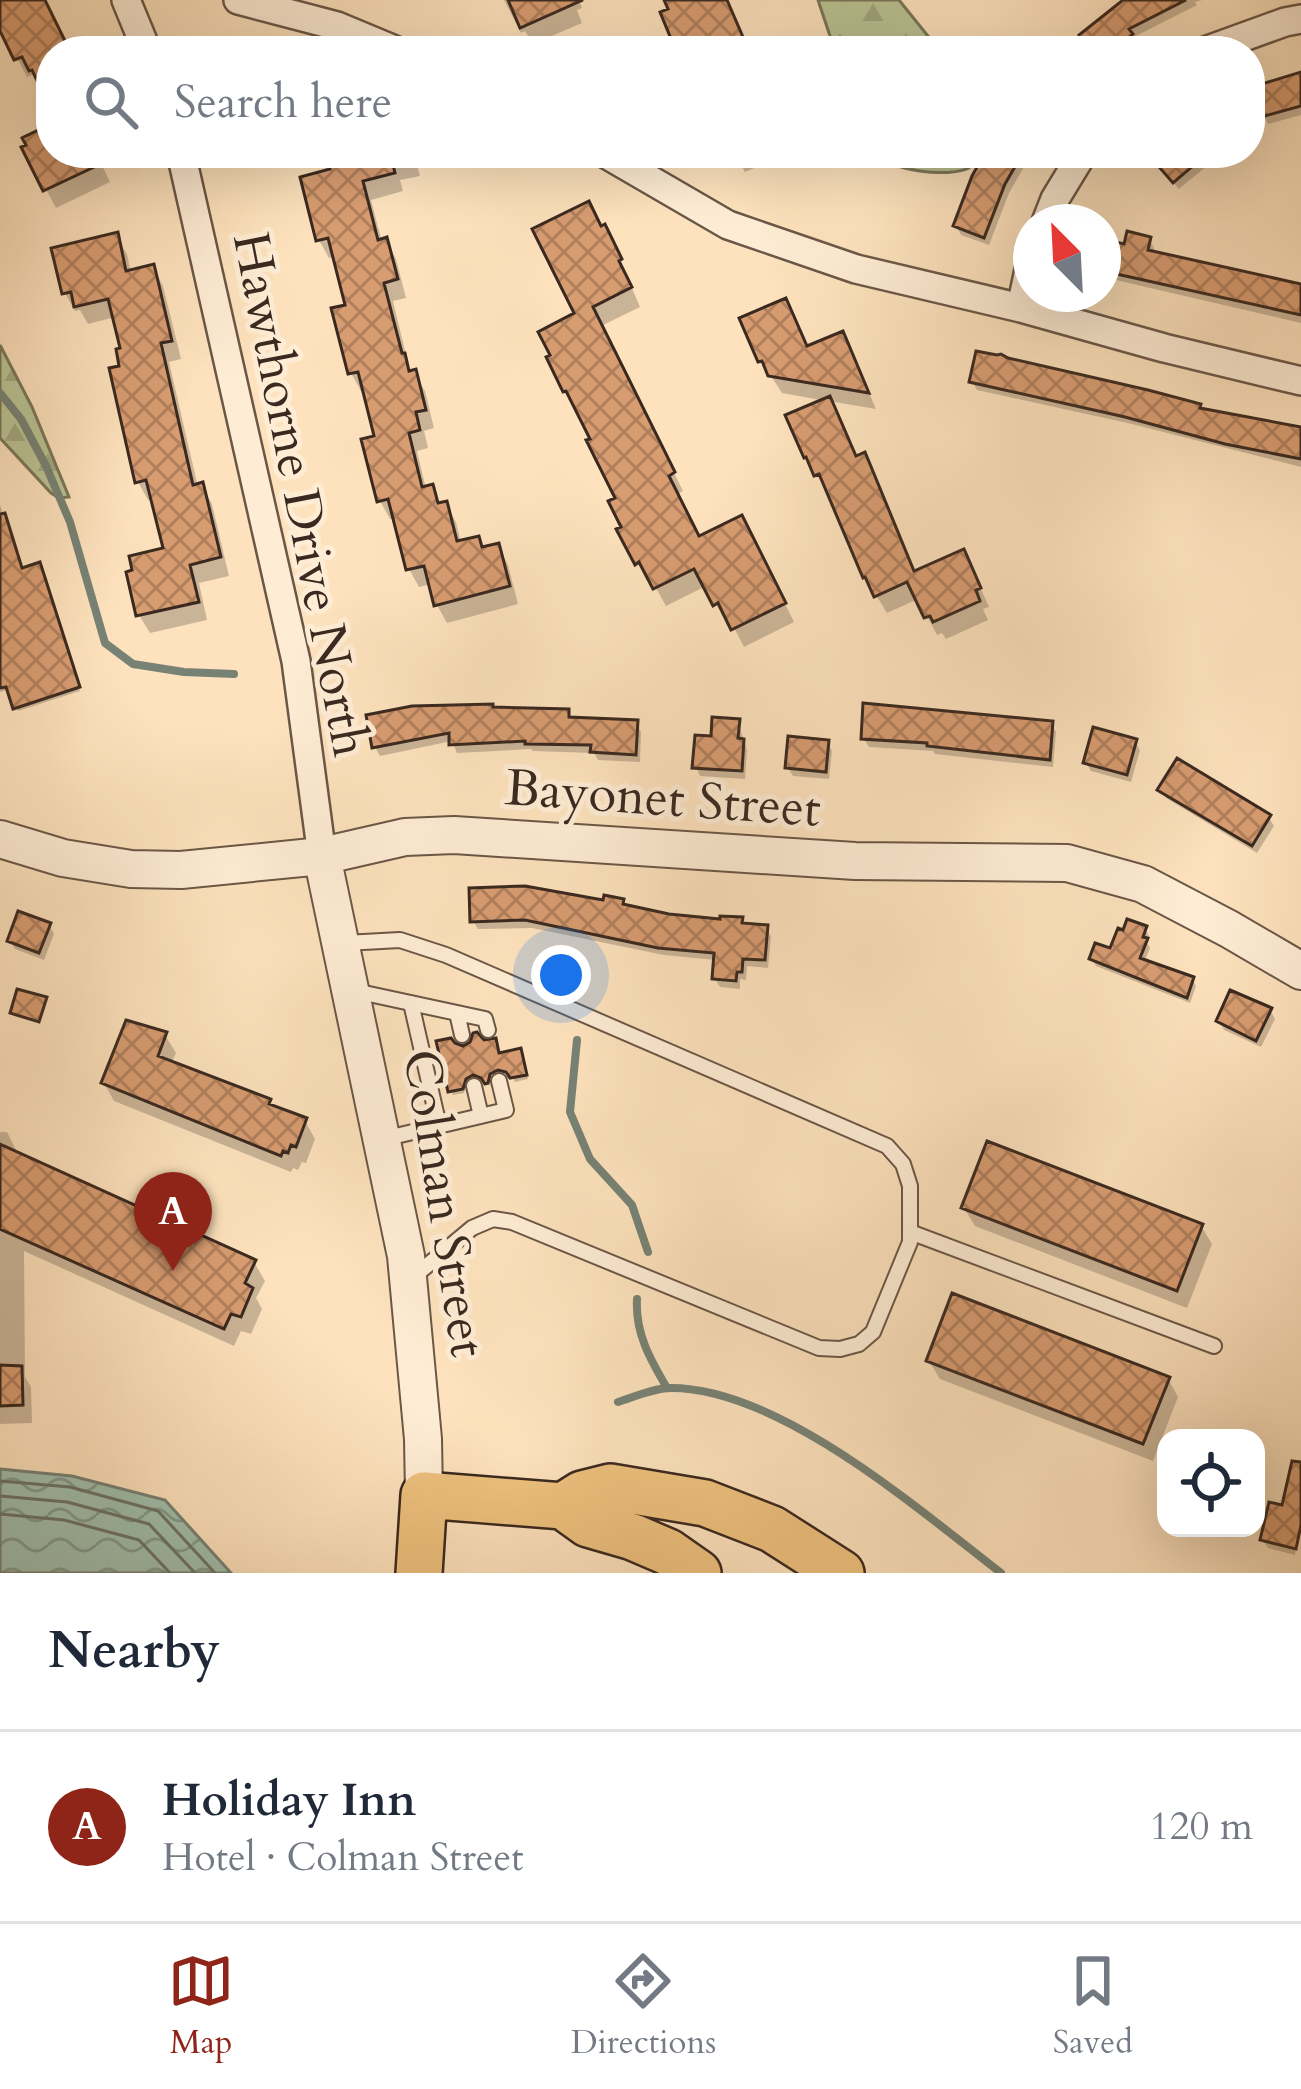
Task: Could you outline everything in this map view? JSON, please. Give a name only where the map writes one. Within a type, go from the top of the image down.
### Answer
[{"type":"main road","points":[[563,1506],[582,1494],[610,1487],[705,1503],[772,1529],[841,1573]]},
{"type":"main road","points":[[424,1496],[563,1506],[583,1521],[668,1552],[698,1573]]},
{"type":"main road","name":"Colman Street","points":[[419,1573],[424,1496]]},
{"type":"street","points":[[126,0],[141,36]]},
{"type":"street","points":[[238,0],[361,36]]},
{"type":"street","points":[[1246,36],[1301,19]]},
{"type":"street","name":"Hawthorne Drive North","points":[[184,168],[296,661],[322,856]]},
{"type":"street","points":[[630,168],[728,225],[856,269],[1013,306]]},
{"type":"street","points":[[1053,204],[1073,168]]},
{"type":"street","points":[[1035,312],[1301,381]]},
{"type":"street","name":"Bayonet Street","points":[[0,839],[63,858],[131,869],[182,870],[322,856],[405,837],[454,835],[855,861],[1066,863],[1143,884],[1301,971]]},
{"type":"street","name":"Colman Street","points":[[322,856],[409,1280],[424,1496]]},
{"type":"lane","points":[[339,943],[400,940],[446,955],[887,1146],[903,1164],[910,1186],[910,1242],[874,1332],[859,1344],[840,1349],[819,1348],[512,1222],[493,1219],[472,1228],[409,1280]]},
{"type":"lane","points":[[350,990],[485,1019],[488,1030]]},
{"type":"lane","points":[[412,1003],[440,1126]]},
{"type":"lane","points":[[457,1012],[462,1035]]},
{"type":"lane","points":[[383,1139],[506,1110],[499,1081]]},
{"type":"lane","points":[[474,1086],[481,1116]]},
{"type":"lane","points":[[910,1232],[1214,1346]]},
{"type":"green space","points":[[818,0],[899,0],[928,36],[830,36]]},
{"type":"green space","points":[[906,168],[969,168],[948,172]]},
{"type":"green space","points":[[0,345],[69,497],[51,493],[0,438]]},
{"type":"water","points":[[0,1469],[72,1476],[165,1500],[231,1573],[0,1573]]},
{"type":"building","points":[[0,0],[45,0],[63,36],[36,36],[36,78],[22,57],[14,60],[0,31]]},
{"type":"building","points":[[508,0],[583,0],[520,28]]},
{"type":"building","points":[[664,0],[727,0],[743,36],[670,36],[660,12],[668,9]]},
{"type":"building","points":[[1123,0],[1186,0],[1129,29],[1131,36],[1079,35]]},
{"type":"building","points":[[1301,72],[1301,106],[1265,116],[1265,83]]},
{"type":"building","points":[[36,131],[36,168],[92,168],[43,191],[21,147],[26,145],[22,138]]},
{"type":"building","points":[[394,168],[395,173],[363,181],[378,240],[387,237],[398,279],[384,283],[402,353],[409,371],[416,369],[426,410],[416,412],[420,430],[409,433],[422,487],[433,484],[438,503],[447,501],[457,541],[479,536],[482,547],[499,543],[510,586],[434,606],[424,566],[406,570],[388,499],[377,502],[361,439],[374,436],[358,372],[348,374],[331,308],[345,305],[328,238],[316,241],[300,177],[330,169]]},
{"type":"building","points":[[977,168],[1014,168],[984,238],[953,226]]},
{"type":"building","points":[[1160,168],[1190,168],[1173,183]]},
{"type":"building","points":[[589,201],[601,226],[605,224],[632,287],[593,307],[675,472],[669,476],[699,536],[742,515],[786,603],[731,630],[694,569],[653,589],[639,562],[635,565],[616,529],[621,527],[608,501],[615,498],[586,440],[590,439],[546,357],[550,355],[538,332],[574,313],[532,229]]},
{"type":"building","points":[[1127,231],[1151,237],[1148,250],[1301,284],[1301,315],[1121,275]]},
{"type":"building","points":[[118,232],[126,271],[154,264],[172,341],[161,343],[193,485],[203,482],[221,557],[190,565],[199,602],[136,616],[126,572],[132,570],[129,556],[163,548],[146,480],[135,483],[109,368],[119,366],[116,349],[120,348],[108,299],[74,307],[71,292],[62,294],[51,248]]},
{"type":"building","points":[[786,298],[807,346],[843,331],[869,393],[768,376],[739,318]]},
{"type":"building","points":[[976,351],[1148,390],[1201,404],[1200,408],[1301,427],[1301,459],[969,382]]},
{"type":"building","points":[[830,396],[856,456],[865,452],[914,571],[964,549],[981,588],[976,590],[980,601],[933,622],[930,616],[924,618],[907,582],[874,597],[819,474],[814,476],[785,415]]},
{"type":"building","points":[[5,513],[22,568],[40,562],[80,687],[13,709],[6,687],[0,688],[0,514]]},
{"type":"building","points":[[863,703],[1053,721],[1050,760],[861,739]]},
{"type":"building","points":[[412,706],[569,709],[569,717],[638,720],[636,755],[590,752],[591,745],[525,741],[449,745],[449,733],[372,748],[366,715]]},
{"type":"building","points":[[712,717],[740,719],[742,771],[692,768],[695,735],[711,736]]},
{"type":"building","points":[[1093,727],[1137,739],[1127,775],[1083,763]]},
{"type":"building","points":[[788,736],[829,740],[826,772],[785,768]]},
{"type":"building","points":[[1177,758],[1271,815],[1252,846],[1157,790]]},
{"type":"building","points":[[525,886],[603,900],[604,895],[669,914],[743,917],[742,923],[768,925],[765,960],[743,959],[736,981],[712,979],[714,953],[658,948],[525,920],[470,922],[469,888]]},
{"type":"building","points":[[18,911],[51,923],[39,953],[7,941]]},
{"type":"building","points":[[1127,919],[1147,926],[1140,958],[1194,977],[1187,998],[1089,959],[1095,943],[1110,948]]},
{"type":"building","points":[[17,989],[47,997],[39,1022],[10,1013]]},
{"type":"building","points":[[1230,990],[1272,1008],[1256,1041],[1216,1021]]},
{"type":"building","points":[[126,1020],[167,1032],[158,1056],[271,1099],[269,1104],[307,1118],[296,1147],[291,1145],[281,1156],[101,1083]]},
{"type":"building","points":[[477,1032],[484,1040],[496,1038],[499,1053],[521,1048],[527,1075],[510,1078],[498,1070],[485,1084],[473,1075],[463,1089],[448,1092],[436,1041],[451,1038],[463,1046]]},
{"type":"building","points":[[987,1141],[1203,1224],[1177,1291],[961,1208]]},
{"type":"building","points":[[0,1144],[256,1260],[245,1283],[253,1288],[241,1317],[231,1314],[224,1329],[0,1229]]},
{"type":"building","points":[[952,1293],[1170,1377],[1143,1444],[926,1361]]},
{"type":"building","points":[[0,1365],[22,1366],[23,1405],[0,1406]]},
{"type":"building","points":[[1292,1461],[1301,1462],[1301,1525],[1296,1549],[1260,1540],[1265,1537],[1269,1502],[1282,1505]]},
{"type":"waterway","points":[[0,393],[21,419],[70,522],[105,643],[133,664],[234,674]]},
{"type":"waterway","points":[[577,1040],[570,1112],[590,1159],[632,1205],[648,1252]]},
{"type":"waterway","points":[[637,1299],[641,1334],[667,1388]]},
{"type":"waterway","points":[[618,1402],[671,1388],[713,1393],[756,1408],[801,1430],[889,1486],[1001,1573]]},
{"type":"place","name":"Holiday Inn","points":[[173,1271]]}]
